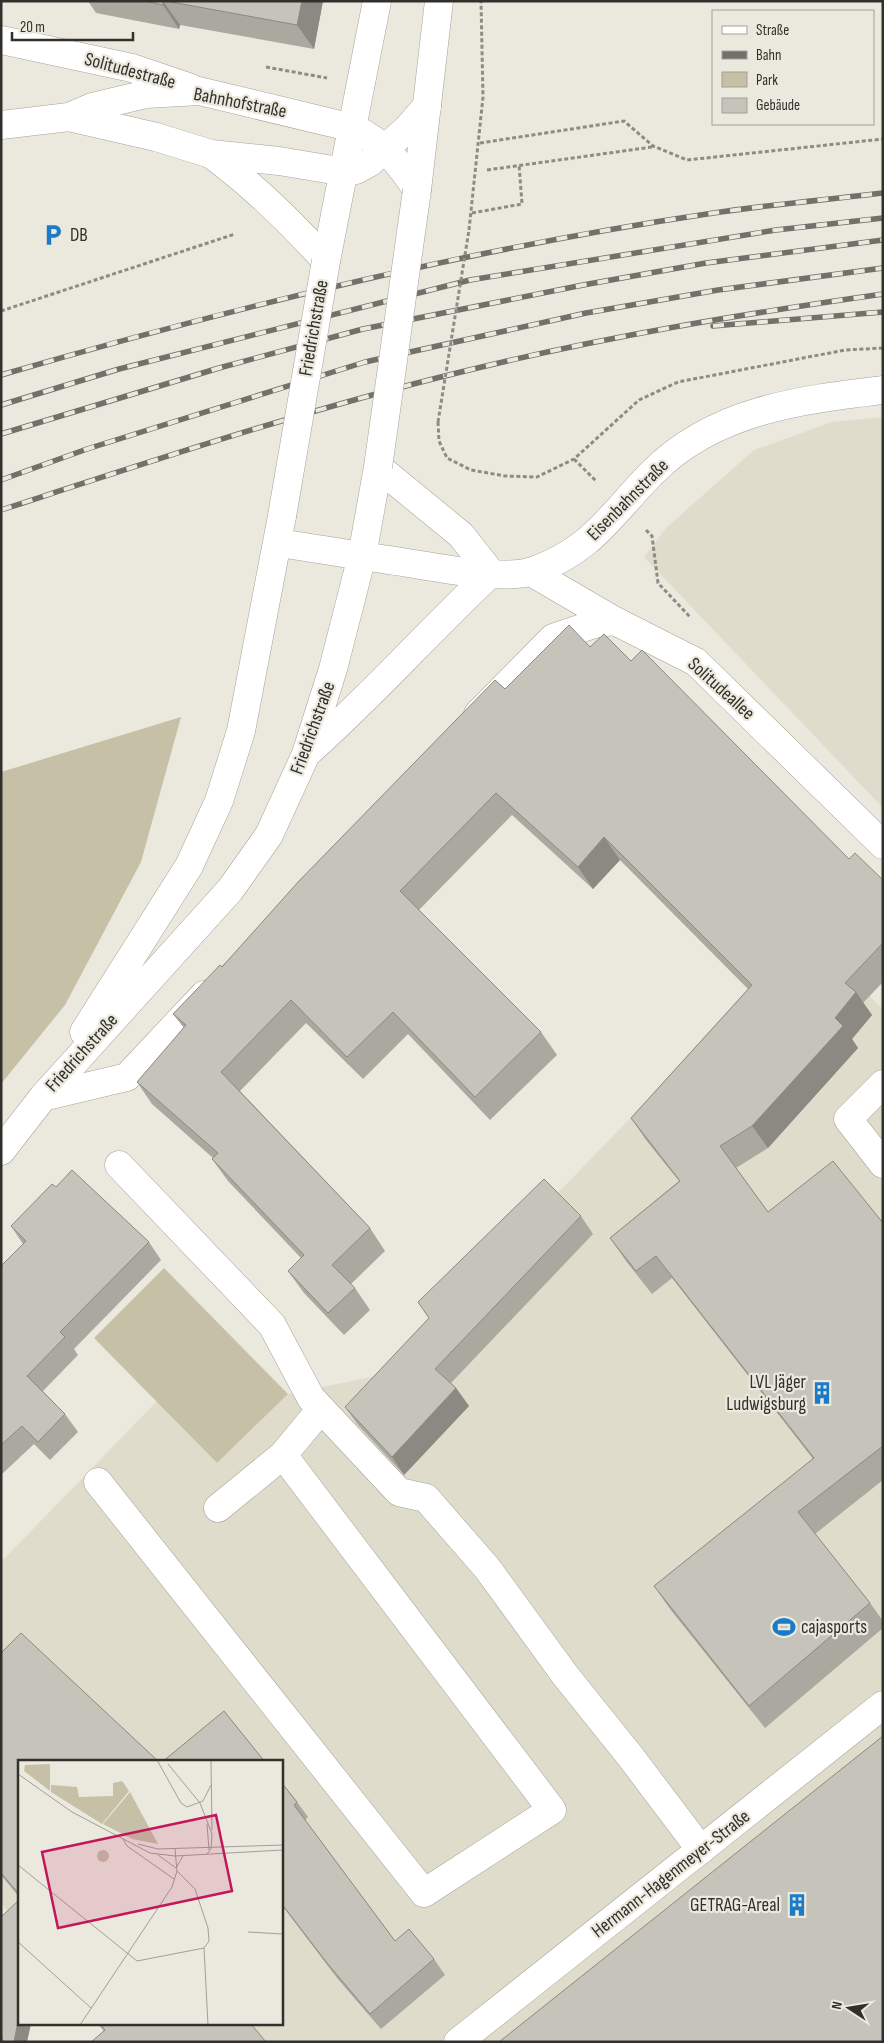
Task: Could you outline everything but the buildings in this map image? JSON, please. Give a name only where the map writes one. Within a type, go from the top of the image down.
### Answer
[{"type":"street","name":"Friedrichstraße","points":[[43,1097],[189,866],[219,801],[241,732],[278,543],[326,261],[345,172],[377,1]]},
{"type":"street","name":"Friedrichstraße","points":[[43,1097],[230,890],[269,835],[306,754],[333,669],[362,556],[378,467],[417,190],[439,1]]},
{"type":"street","name":"Solitudestraße","points":[[1,40],[132,68],[199,91]]},
{"type":"street","name":"Bahnhofstraße","points":[[1,125],[69,117],[92,107],[146,94],[199,91],[353,128]]},
{"type":"street","points":[[345,172],[356,170],[369,163],[408,128],[427,106]]},
{"type":"street","name":"Bahnhofstraße","points":[[69,117],[156,137],[211,154],[279,161],[345,172]]},
{"type":"street","points":[[353,128],[369,136],[385,150],[403,168],[417,190]]},
{"type":"street","name":"Bahnhofstraße","points":[[211,154],[246,180],[294,226],[326,261]]},
{"type":"street","name":"Eisenbahnstraße","points":[[278,543],[471,573],[531,572],[568,555],[594,538],[654,471],[687,443],[720,425],[775,407],[822,397],[883,390]]},
{"type":"street","points":[[306,754],[350,715],[434,627],[491,573],[462,535],[378,467]]},
{"type":"street","name":"Solitudeallee","points":[[531,572],[615,620],[696,662],[883,845]]},
{"type":"street","points":[[464,728],[553,638],[594,624],[615,620]]},
{"type":"street","points":[[1,1152],[43,1097],[127,1077],[219,979]]},
{"type":"street","points":[[883,1084],[848,1119],[883,1164]]},
{"type":"street","points":[[118,1165],[272,1325],[311,1398],[321,1409],[399,1492],[426,1498],[481,1561],[700,1850]]},
{"type":"street","points":[[218,1508],[282,1455],[321,1409]]},
{"type":"street","points":[[98,1482],[424,1893],[552,1810],[282,1455]]},
{"type":"street","name":"Hermann-Hagenmeyer-Straße","points":[[458,2042],[883,1705]]},
{"type":"path","points":[[481,1],[483,97],[480,144],[472,213],[438,422],[438,441],[447,458],[470,470],[504,476],[537,477],[574,460],[639,400],[678,382],[846,350],[883,348]]},
{"type":"path","points":[[266,68],[287,71]]},
{"type":"path","points":[[480,144],[624,121],[653,146],[687,160],[883,139]]},
{"type":"path","points":[[486,170],[653,146]]},
{"type":"path","points":[[472,213],[522,204],[519,164]]},
{"type":"path","points":[[1,311],[236,234]]},
{"type":"path","points":[[574,460],[652,536],[658,583],[702,630],[696,662]]},
{"type":"shaded area","points":[[883,417],[883,808],[644,557],[666,528],[754,450],[832,422]]},
{"type":"shaded area","points":[[808,935],[883,1009],[883,2042],[112,2042],[100,2026],[282,2026],[282,1760],[18,1760],[18,1925],[1,1903],[1,1562],[157,1401],[217,1463],[288,1394],[381,1375]]},
{"type":"green space","points":[[181,717],[141,862],[65,1005],[1,1084],[1,772]]},
{"type":"green space","points":[[164,1268],[288,1394],[217,1463],[94,1338]]},
{"type":"railway","points":[[1,375],[175,326],[351,282],[529,244],[707,214],[883,193]]},
{"type":"railway","points":[[1,405],[119,369],[470,280],[776,230],[883,218]]},
{"type":"railway","points":[[1,434],[219,368],[363,329],[583,285],[706,263],[883,240]]},
{"type":"railway","points":[[1,480],[87,449],[365,362],[586,313],[718,290],[883,268]]},
{"type":"railway","points":[[1,510],[290,418],[465,371],[569,347],[673,327],[883,294]]},
{"type":"railway","points":[[713,326],[883,312]]},
{"type":"place","name":"DB","points":[[53,235]]},
{"type":"place","name":"LVL Jäger Ludwigsburg","points":[[822,1393]]},
{"type":"place","name":"cajasports","points":[[784,1627]]},
{"type":"place","name":"GETRAG-Areal","points":[[797,1905]]}]
